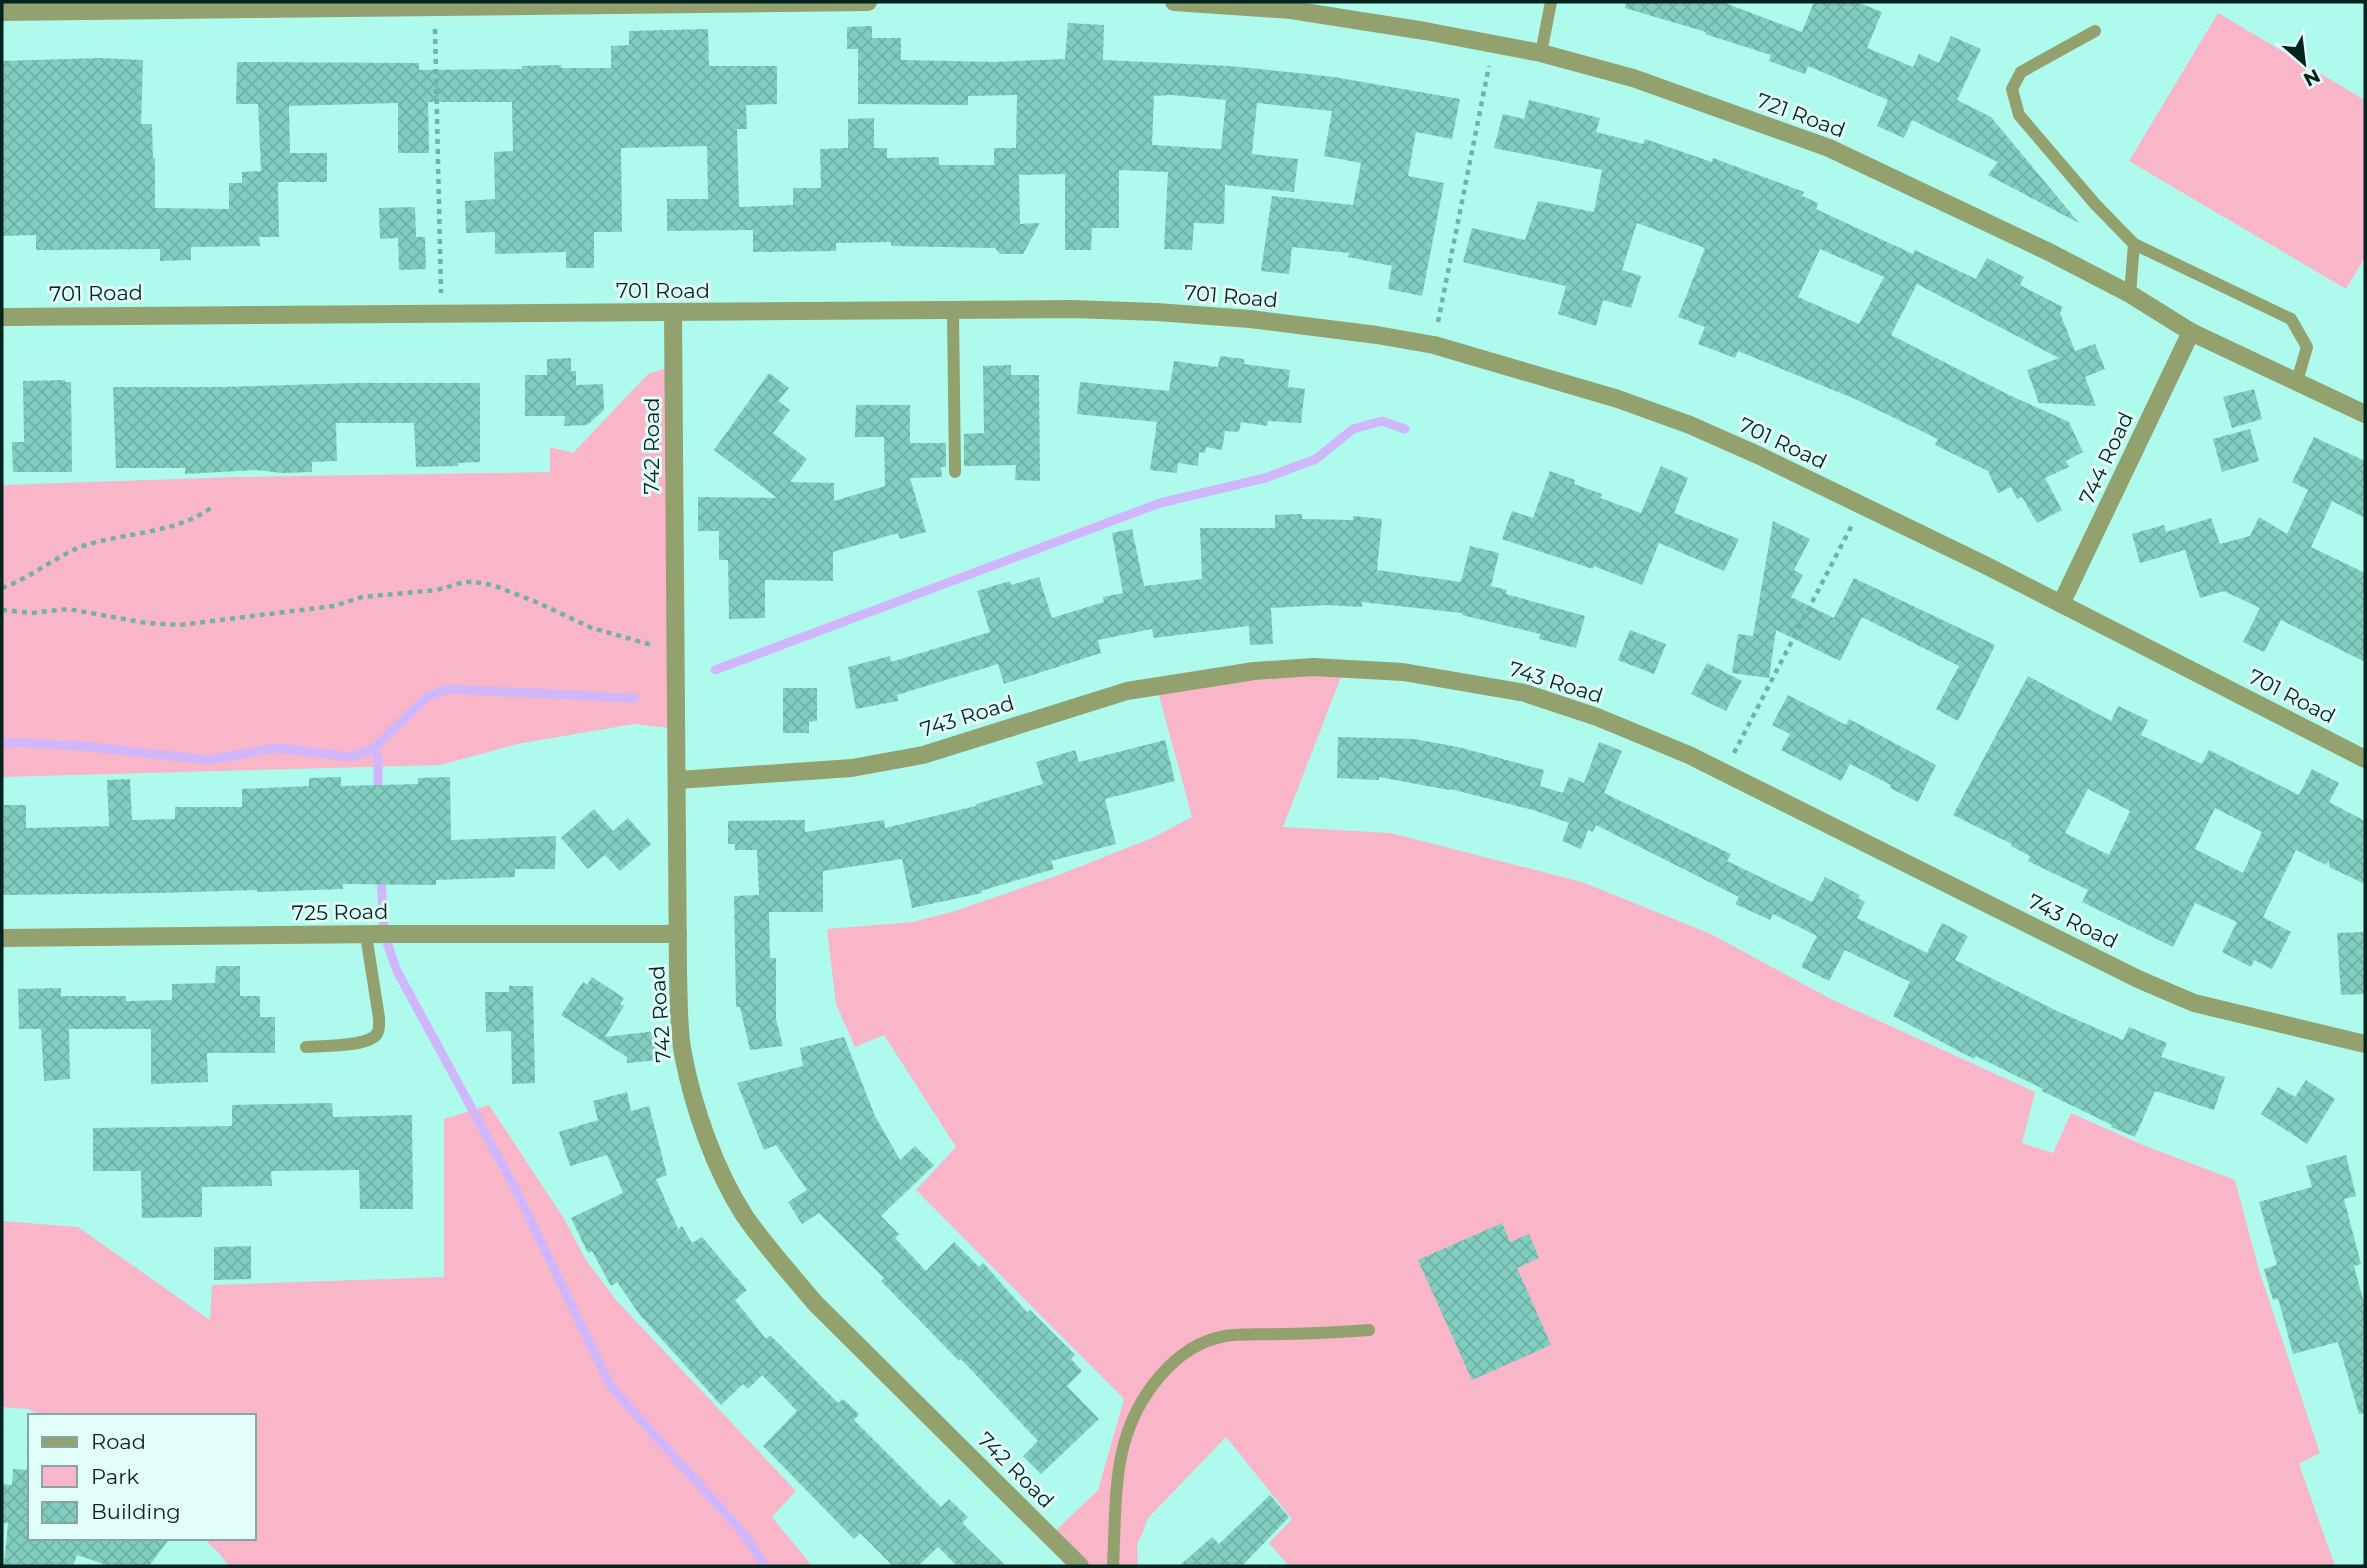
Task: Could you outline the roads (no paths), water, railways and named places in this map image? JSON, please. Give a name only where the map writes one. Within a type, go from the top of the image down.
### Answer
[{"type":"street","points":[[2,12],[22,6],[231,11],[868,2]]},
{"type":"street","name":"721 Road","points":[[1174,2],[1291,10],[1424,31],[1541,53],[1633,78],[1829,148],[2049,252],[2130,294],[2191,332],[2365,414]]},
{"type":"street","name":"701 Road","points":[[2,317],[953,312],[1072,309],[1250,319],[1434,345],[1605,395],[1666,416],[1760,456],[2061,604],[2365,759]]},
{"type":"street","name":"742 Road","points":[[673,312],[678,934],[683,1052],[695,1101],[710,1146],[743,1214],[777,1259],[815,1303],[1080,1566]]},
{"type":"street","name":"744 Road","points":[[2061,604],[2191,332]]},
{"type":"street","name":"743 Road","points":[[678,780],[852,768],[923,755],[1126,691],[1254,671],[1312,667],[1403,672],[1468,682],[1525,693],[1585,713],[1689,755],[2138,979],[2194,1003],[2365,1044]]},
{"type":"street","name":"725 Road","points":[[2,938],[678,934]]},
{"type":"lane","points":[[1541,53],[1551,2]]},
{"type":"lane","points":[[2095,31],[2021,72],[2012,89],[2020,114],[2095,204],[2134,243],[2291,319],[2307,348],[2297,381]]},
{"type":"lane","points":[[2130,294],[2134,243]]},
{"type":"lane","points":[[953,312],[955,472]]},
{"type":"lane","points":[[306,1047],[369,1040],[379,1029],[366,935]]},
{"type":"lane","points":[[1114,1566],[1117,1492],[1124,1444],[1139,1408],[1158,1378],[1176,1359],[1202,1343],[1225,1336],[1369,1330]]},
{"type":"waterway","points":[[715,670],[1160,503],[1265,478],[1316,459],[1353,429],[1382,421],[1405,429]]},
{"type":"waterway","points":[[2,742],[82,746],[208,760],[277,748],[352,757],[375,747],[427,697],[447,689],[634,698]]},
{"type":"waterway","points":[[375,747],[378,759],[378,794]]},
{"type":"waterway","points":[[381,875],[384,934],[397,971],[515,1188],[611,1387],[745,1535],[765,1566]]}]
